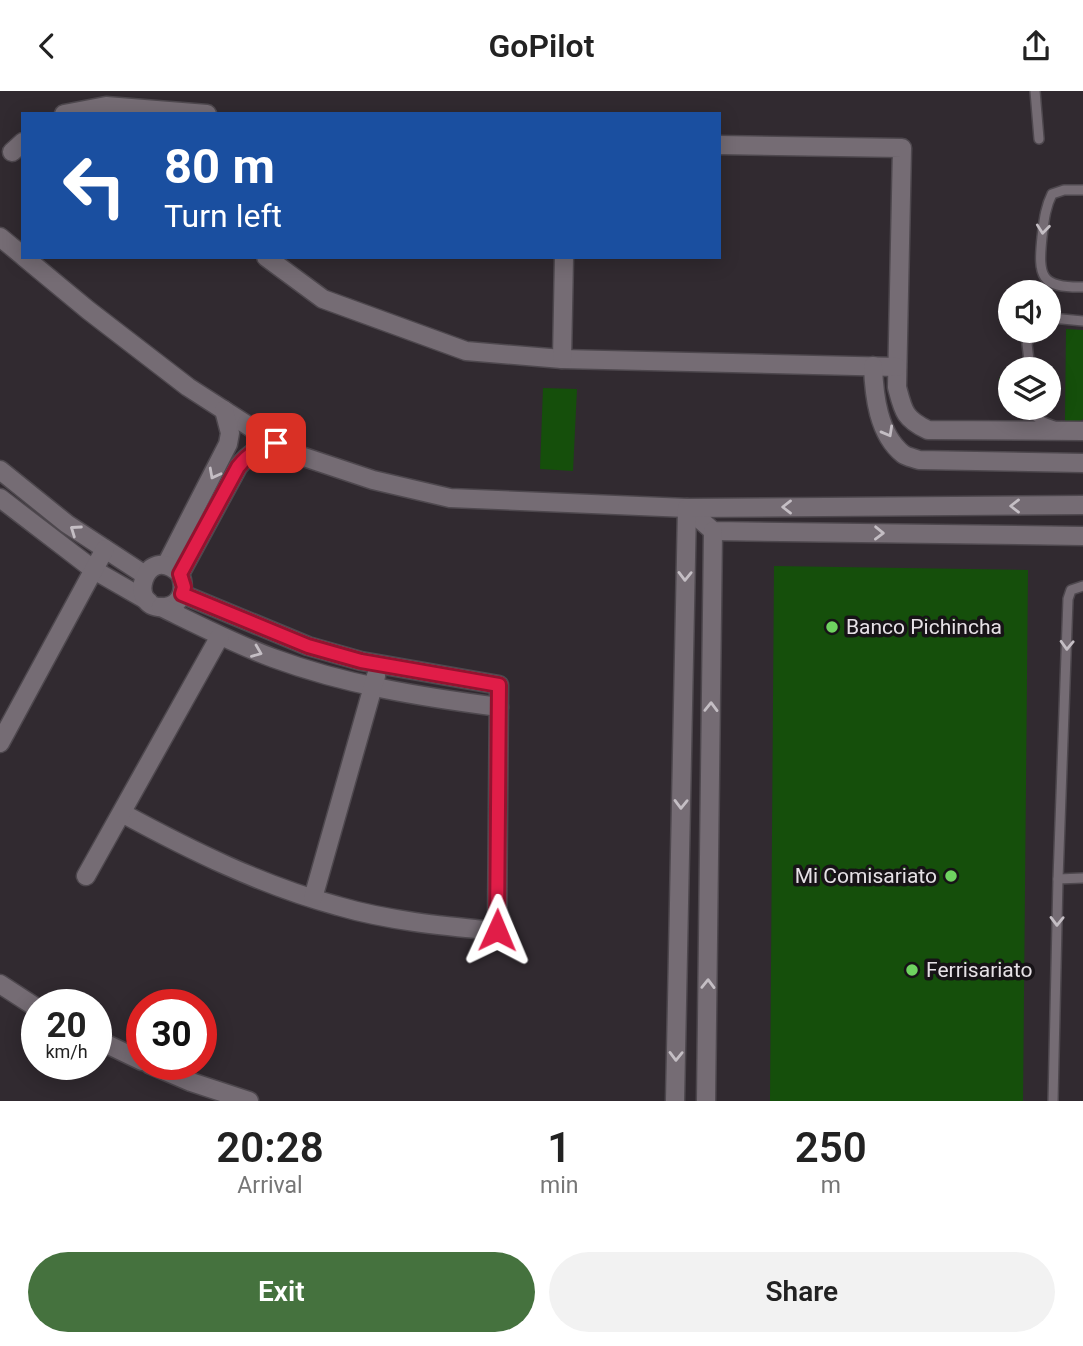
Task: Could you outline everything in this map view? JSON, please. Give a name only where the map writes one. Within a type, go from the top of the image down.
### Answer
[{"type":"street","points":[[87,112],[158,112]]},
{"type":"street","points":[[721,145],[902,148],[897,387],[904,413],[916,425],[928,430],[1083,431]]},
{"type":"street","points":[[0,237],[21,255]]},
{"type":"street","points":[[26,259],[188,387],[289,452],[373,480],[450,498],[687,508],[1083,505]]},
{"type":"street","points":[[269,259],[323,299],[466,351],[562,359],[897,366]]},
{"type":"street","points":[[562,359],[564,259]]},
{"type":"street","points":[[873,366],[874,394],[881,420],[890,438],[904,454],[919,460],[1083,463]]},
{"type":"street","points":[[173,570],[228,444],[230,433],[224,410]]},
{"type":"street","points":[[173,570],[238,467],[247,456],[261,447],[276,443]]},
{"type":"street","points":[[0,470],[67,524],[145,575]]},
{"type":"street","points":[[0,498],[94,570],[155,604],[274,659],[322,675],[373,687],[425,698],[499,707]]},
{"type":"street","points":[[687,508],[713,531],[1083,536]]},
{"type":"street","points":[[675,1101],[687,508]]},
{"type":"street","points":[[706,1101],[713,531]]},
{"type":"street","points":[[1,739],[105,549]]},
{"type":"street","points":[[155,566],[173,570],[184,587],[182,594],[174,604],[155,604],[142,589],[145,575],[155,566]]},
{"type":"street","points":[[121,813],[210,858],[269,883],[338,906],[402,919],[497,930],[499,685],[378,664],[308,646],[182,594]]},
{"type":"street","points":[[86,876],[220,636]]},
{"type":"street","points":[[313,898],[378,664]]},
{"type":"street","points":[[0,984],[21,998]]},
{"type":"street","points":[[677,1025],[707,1022]]},
{"type":"street","points":[[186,1080],[249,1101]]},
{"type":"lane","points":[[1035,91],[1039,139]]},
{"type":"lane","points":[[1083,190],[1064,190],[1052,194],[1045,208],[1039,267],[1046,279],[1061,288],[1083,287]]},
{"type":"lane","points":[[1061,319],[1083,321]]},
{"type":"lane","points":[[1040,420],[1055,426],[1083,424]]},
{"type":"lane","points":[[1053,1101],[1068,599],[1071,590],[1083,586]]},
{"type":"lane","points":[[1058,879],[1083,878]]},
{"type":"building","points":[[1066,329],[1083,330],[1083,419],[1079,422],[1065,421]]},
{"type":"building","points":[[543,388],[577,389],[573,471],[540,469]]},
{"type":"building","points":[[774,566],[1028,570],[1023,1101],[770,1101]]},
{"type":"place","name":"Banco Pichincha","points":[[832,627]]},
{"type":"place","name":"Mi Comisariato","points":[[951,876]]},
{"type":"place","name":"Ferrisariato","points":[[912,970]]},
{"type":"route","points":[[276,443],[261,447],[247,456],[238,467],[180,574],[184,587],[182,594],[308,646],[361,661],[499,685],[497,930]]}]
